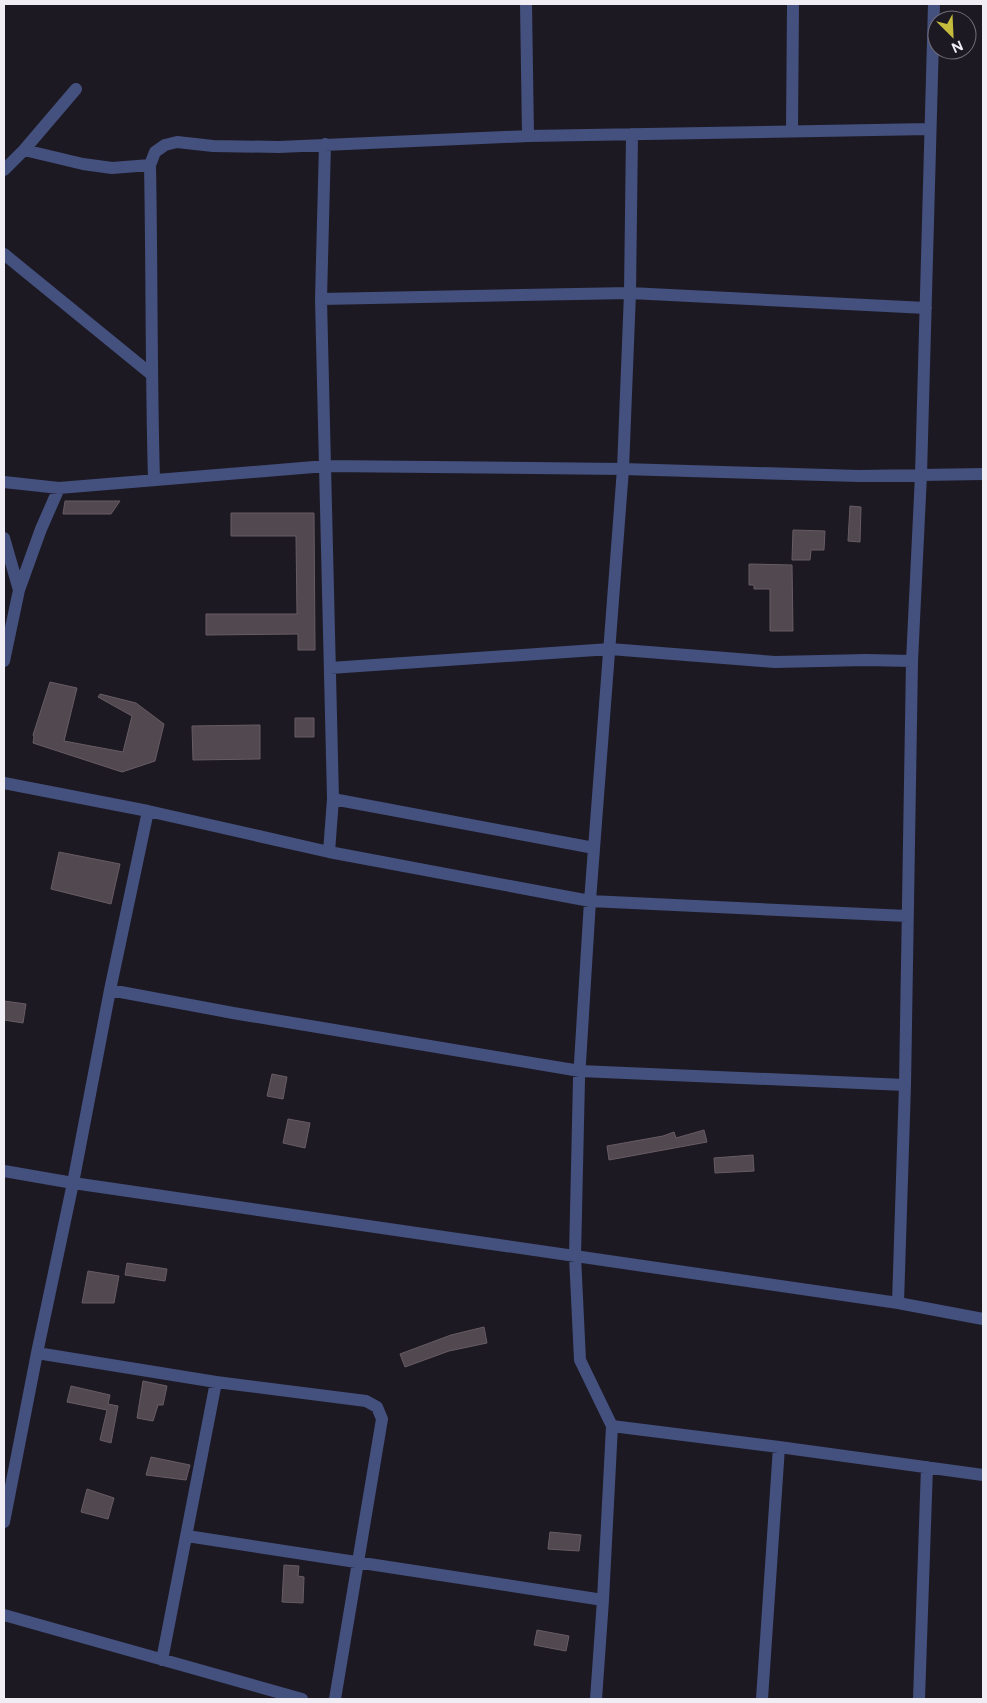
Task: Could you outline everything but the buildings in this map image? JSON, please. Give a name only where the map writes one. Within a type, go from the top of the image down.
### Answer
[{"type":"street","points":[[526,4],[528,136]]},
{"type":"street","points":[[792,131],[793,4]]},
{"type":"street","points":[[898,1303],[905,1086],[912,661],[921,475],[934,4]]},
{"type":"street","points":[[4,170],[24,150],[76,89]]},
{"type":"street","points":[[154,480],[151,374],[150,165],[155,152],[165,145],[177,142],[194,145],[254,147],[528,136],[930,128]]},
{"type":"street","points":[[596,1699],[604,1600],[612,1426],[580,1360],[575,1256],[580,1071],[590,901],[623,469],[630,293],[632,134]]},
{"type":"street","points":[[324,144],[321,299],[333,799],[329,852]]},
{"type":"street","points":[[24,150],[84,164],[112,168],[150,165]]},
{"type":"street","points":[[4,254],[151,374]]},
{"type":"street","points":[[321,299],[630,293],[926,308]]},
{"type":"street","points":[[4,482],[59,488],[326,466],[623,469],[859,476],[983,474]]},
{"type":"street","points":[[4,661],[19,590],[41,529],[59,488]]},
{"type":"street","points":[[4,538],[19,590]]},
{"type":"street","points":[[330,668],[610,648],[775,662],[912,661]]},
{"type":"street","points":[[4,783],[148,811],[329,852],[590,901],[907,916]]},
{"type":"street","points":[[333,799],[594,848]]},
{"type":"street","points":[[4,1522],[110,990],[148,811]]},
{"type":"street","points":[[110,990],[233,1013],[580,1071],[905,1086]]},
{"type":"street","points":[[4,1171],[73,1183],[898,1303],[982,1318],[983,1331]]},
{"type":"street","points":[[37,1353],[216,1382],[366,1401],[377,1407],[382,1419],[335,1699]]},
{"type":"street","points":[[162,1660],[216,1382]]},
{"type":"street","points":[[612,1426],[983,1475]]},
{"type":"street","points":[[762,1699],[779,1447]]},
{"type":"street","points":[[919,1699],[927,1467]]},
{"type":"street","points":[[187,1536],[604,1600]]},
{"type":"street","points":[[4,1615],[302,1699]]}]
